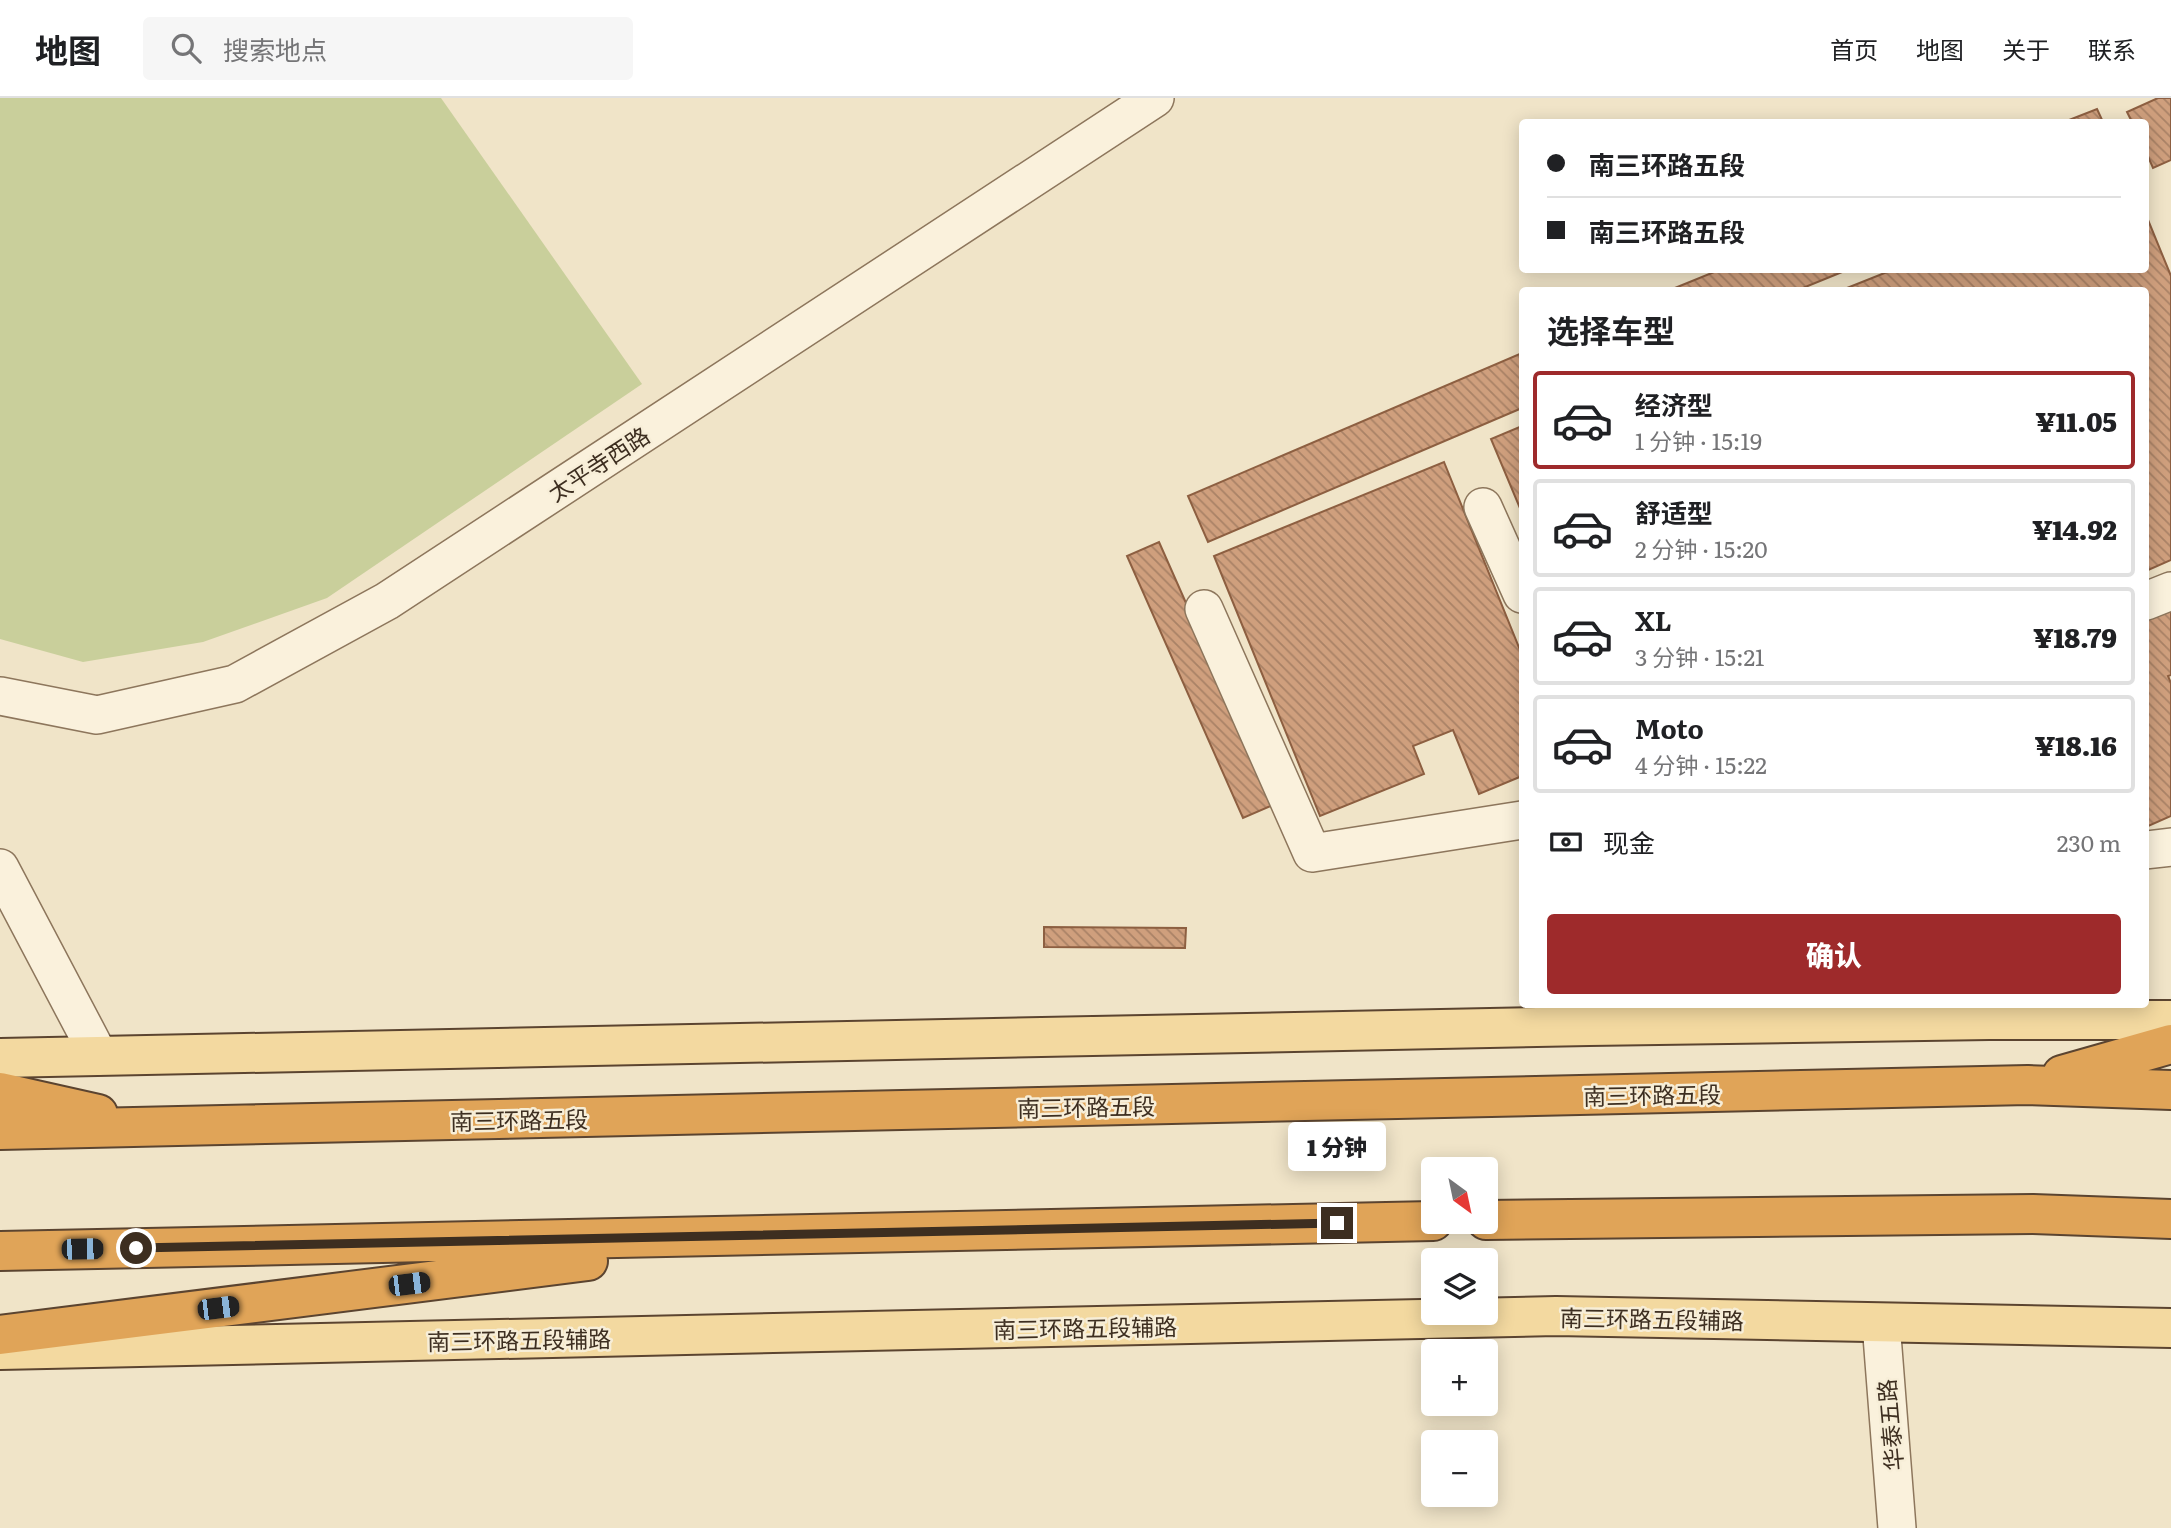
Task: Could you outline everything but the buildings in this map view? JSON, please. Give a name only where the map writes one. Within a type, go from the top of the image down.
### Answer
[{"type":"highway","points":[[2028,1085],[2171,1044]]},
{"type":"highway","name":"南三环路五段","points":[[0,1130],[2028,1085],[2171,1090]]},
{"type":"highway","points":[[0,1093],[158,1127]]},
{"type":"highway","points":[[1498,1220],[2033,1214],[2171,1219]]},
{"type":"highway","points":[[0,1251],[1421,1221]]},
{"type":"highway","points":[[0,1335],[791,1236]]},
{"type":"main road","points":[[0,1058],[1589,1015],[2171,1020]]},
{"type":"main road","name":"南三环路五段辅路","points":[[0,1350],[1542,1317],[2171,1328]]},
{"type":"street","name":"太平寺西路","points":[[0,696],[97,715],[235,684],[387,601],[1155,98]]},
{"type":"street","points":[[1482,507],[1519,587]]},
{"type":"street","points":[[2149,600],[2171,591]]},
{"type":"street","points":[[1203,609],[1312,853],[1519,820]]},
{"type":"street","points":[[2149,850],[2171,847]]},
{"type":"street","points":[[0,868],[99,1056]]},
{"type":"street","name":"华泰五路","points":[[1881,1323],[1897,1528]]},
{"type":"green space","points":[[0,98],[441,98],[642,384],[327,598],[203,642],[83,662],[0,639]]},
{"type":"route","points":[[136,1248],[1337,1223]]}]
